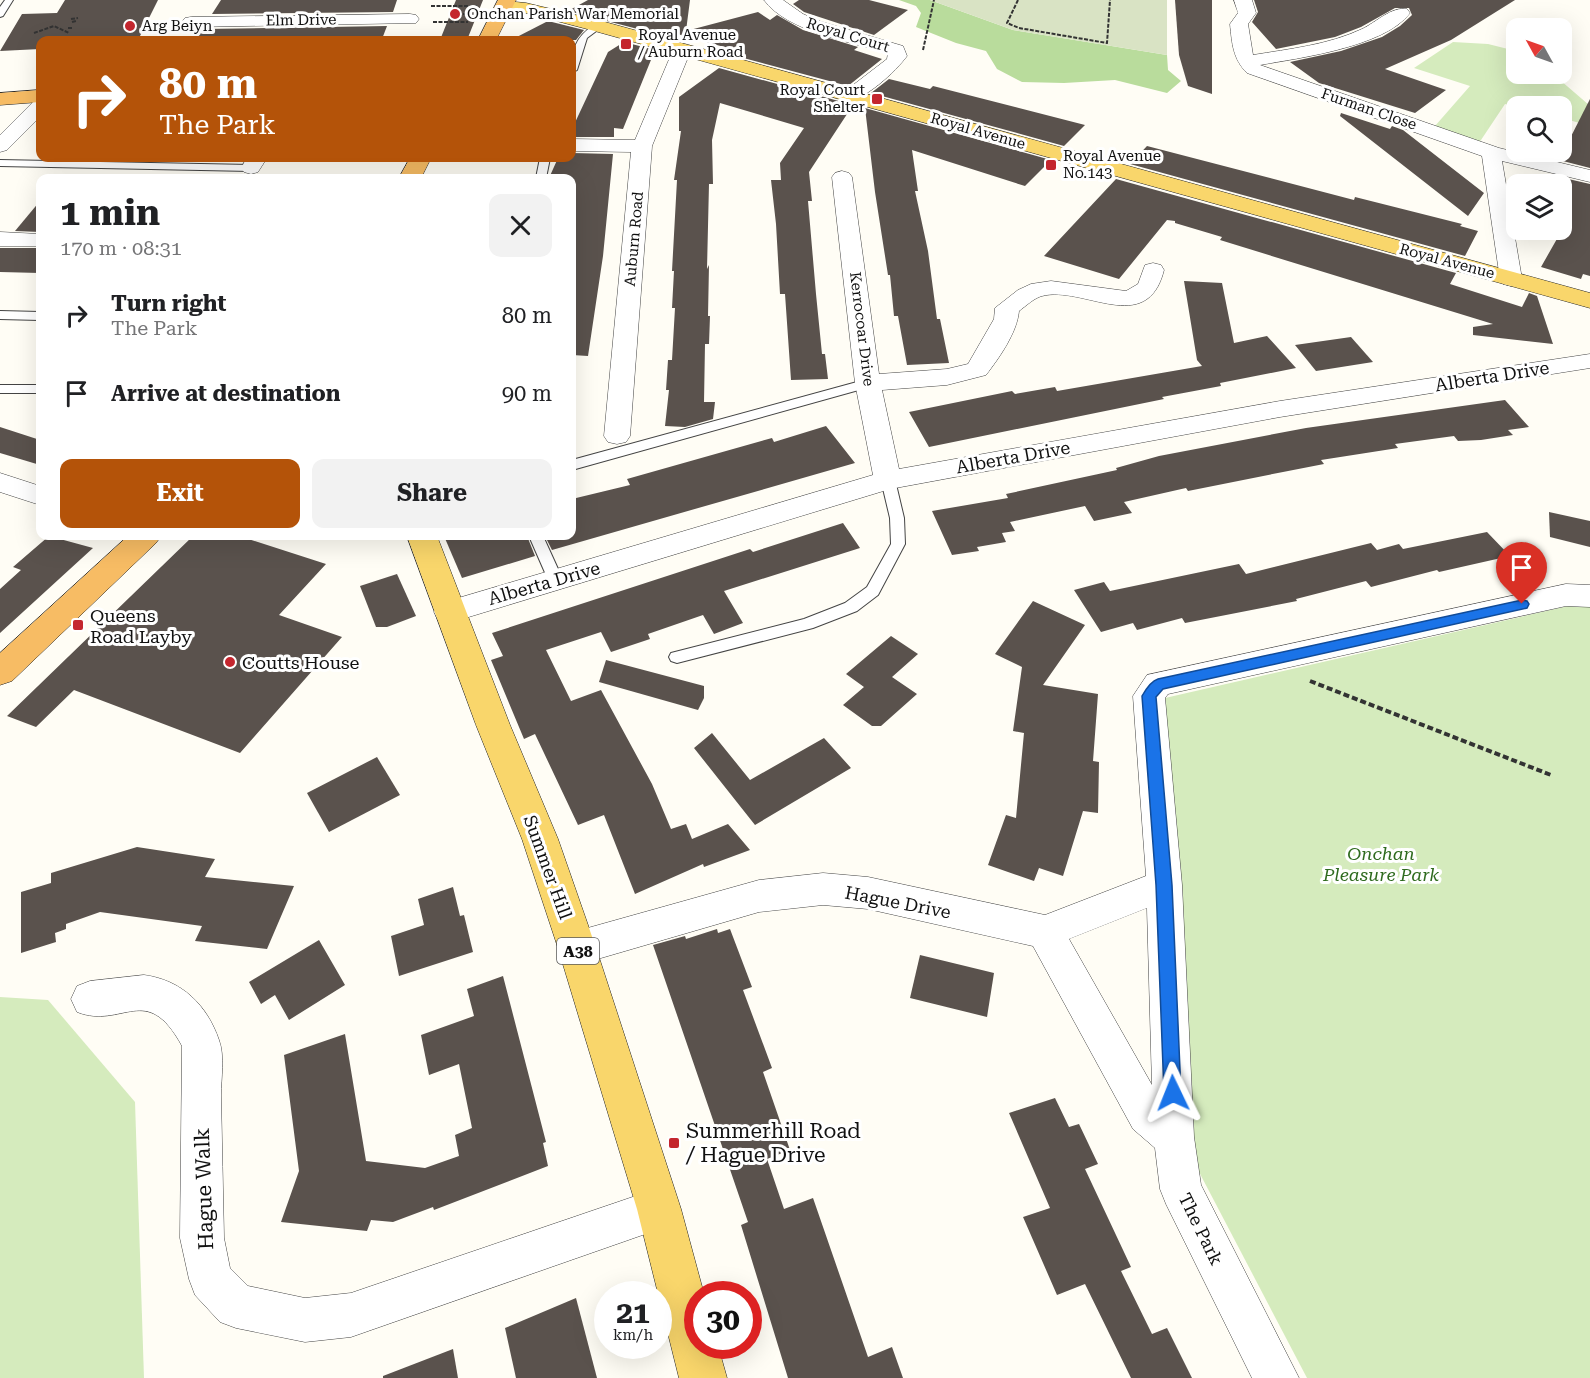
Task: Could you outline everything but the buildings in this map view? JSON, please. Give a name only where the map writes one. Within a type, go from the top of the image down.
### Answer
[{"type":"highway","points":[[489,36],[506,3]]},
{"type":"highway","points":[[0,99],[36,96]]},
{"type":"highway","points":[[0,672],[142,540]]},
{"type":"main road","name":"Royal Avenue","points":[[506,3],[1590,301]]},
{"type":"main road","name":"Summer Hill","points":[[423,540],[449,612],[540,839],[577,948],[659,1209],[704,1378]]},
{"type":"street","name":"Royal Court","points":[[773,0],[780,8],[800,20],[897,50],[898,56],[893,63],[851,96]]},
{"type":"street","points":[[1243,0],[1247,13],[1239,24],[1246,62],[1297,54],[1354,39],[1384,27],[1401,13]]},
{"type":"street","name":"Elm Drive","points":[[182,36],[196,14],[413,12],[401,36]]},
{"type":"street","name":"Auburn Road","points":[[617,436],[642,146],[682,50]]},
{"type":"street","name":"Furman Close","points":[[1246,62],[1254,69],[1493,153],[1590,176]]},
{"type":"street","points":[[0,146],[36,111]]},
{"type":"street","points":[[576,146],[642,146]]},
{"type":"street","points":[[1493,153],[1491,158],[1511,279]]},
{"type":"street","name":"Kerrocoar Drive","points":[[842,177],[868,383],[888,480]]},
{"type":"street","points":[[0,239],[36,240]]},
{"type":"street","points":[[868,383],[947,377],[977,370],[987,357],[1006,319],[1007,308],[1022,298],[1039,289],[1056,288],[1131,299],[1143,293],[1149,286],[1152,270]]},
{"type":"street","name":"Alberta Drive","points":[[449,612],[888,480],[1280,409],[1590,361]]},
{"type":"street","points":[[0,482],[36,495]]},
{"type":"street","name":"The Park","points":[[1276,1378],[1181,1189],[1174,1137],[1164,885],[1149,696],[1158,684],[1281,656],[1566,595],[1590,596]]},
{"type":"street","points":[[1164,885],[1045,932],[1147,1115],[1174,1137]]},
{"type":"street","name":"Hague Drive","points":[[577,948],[759,896],[823,889],[868,893],[1045,932]]},
{"type":"street","name":"Hague Walk","points":[[90,999],[142,992],[162,994],[190,1021],[201,1043],[202,1238],[211,1279],[236,1306],[305,1320],[351,1315],[659,1209]]},
{"type":"lane","points":[[0,14],[9,0]]},
{"type":"lane","points":[[576,58],[583,37],[598,27]]},
{"type":"lane","points":[[0,163],[36,162]]},
{"type":"lane","points":[[94,162],[251,168]]},
{"type":"lane","points":[[0,315],[36,316]]},
{"type":"lane","points":[[576,464],[868,383]]},
{"type":"lane","points":[[0,389],[36,389]]},
{"type":"lane","points":[[677,657],[807,624],[851,607],[873,591],[898,544],[897,518],[888,480]]},
{"type":"lane","points":[[538,540],[555,580]]},
{"type":"path","points":[[1018,0],[1007,23],[1019,28],[1107,43],[1110,0]]},
{"type":"path","points":[[447,6],[481,6]]},
{"type":"path","points":[[71,20],[77,20]]},
{"type":"path","points":[[439,22],[465,22]]},
{"type":"path","points":[[49,25],[53,24]]},
{"type":"path","points":[[37,30],[54,26],[69,33]]},
{"type":"path","points":[[68,28],[73,28]]},
{"type":"path","points":[[1281,656],[1288,670],[1322,687],[1551,775]]},
{"type":"green space","points":[[899,0],[930,0],[1013,30],[1167,55],[1168,70],[1181,81],[1167,93],[1115,80],[1064,83],[1022,82],[997,69],[986,51],[956,43],[916,27],[921,13],[916,6]]},
{"type":"green space","points":[[930,0],[1167,0],[1167,55],[1013,30]]},
{"type":"green space","points":[[1453,42],[1488,44],[1506,48],[1506,84],[1565,84],[1589,105],[1590,126],[1572,121],[1572,96],[1506,96],[1506,104],[1479,143],[1435,126],[1470,86],[1414,68]]},
{"type":"green space","name":"Onchan Pleasure Park","points":[[1577,604],[1590,607],[1590,1378],[1307,1378],[1187,1149],[1165,698]]},
{"type":"green space","points":[[0,997],[48,1000],[135,1102],[144,1378],[0,1378]]},
{"type":"place","name":"Onchan Parish War Memorial","points":[[455,14]]},
{"type":"place","name":"Arg Beiyn","points":[[130,26]]},
{"type":"place","name":"Royal Avenue / Auburn Road","points":[[626,44]]},
{"type":"place","name":"Royal Court Shelter","points":[[877,99]]},
{"type":"place","name":"Royal Avenue No.143","points":[[1051,165]]},
{"type":"place","name":"Queens Road Layby","points":[[78,625]]},
{"type":"place","name":"Coutts House","points":[[230,662]]},
{"type":"place","name":"Summerhill Road / Hague Drive","points":[[674,1143]]},
{"type":"route","points":[[1173,1093],[1164,885],[1149,696],[1158,684],[1522,604]]}]
